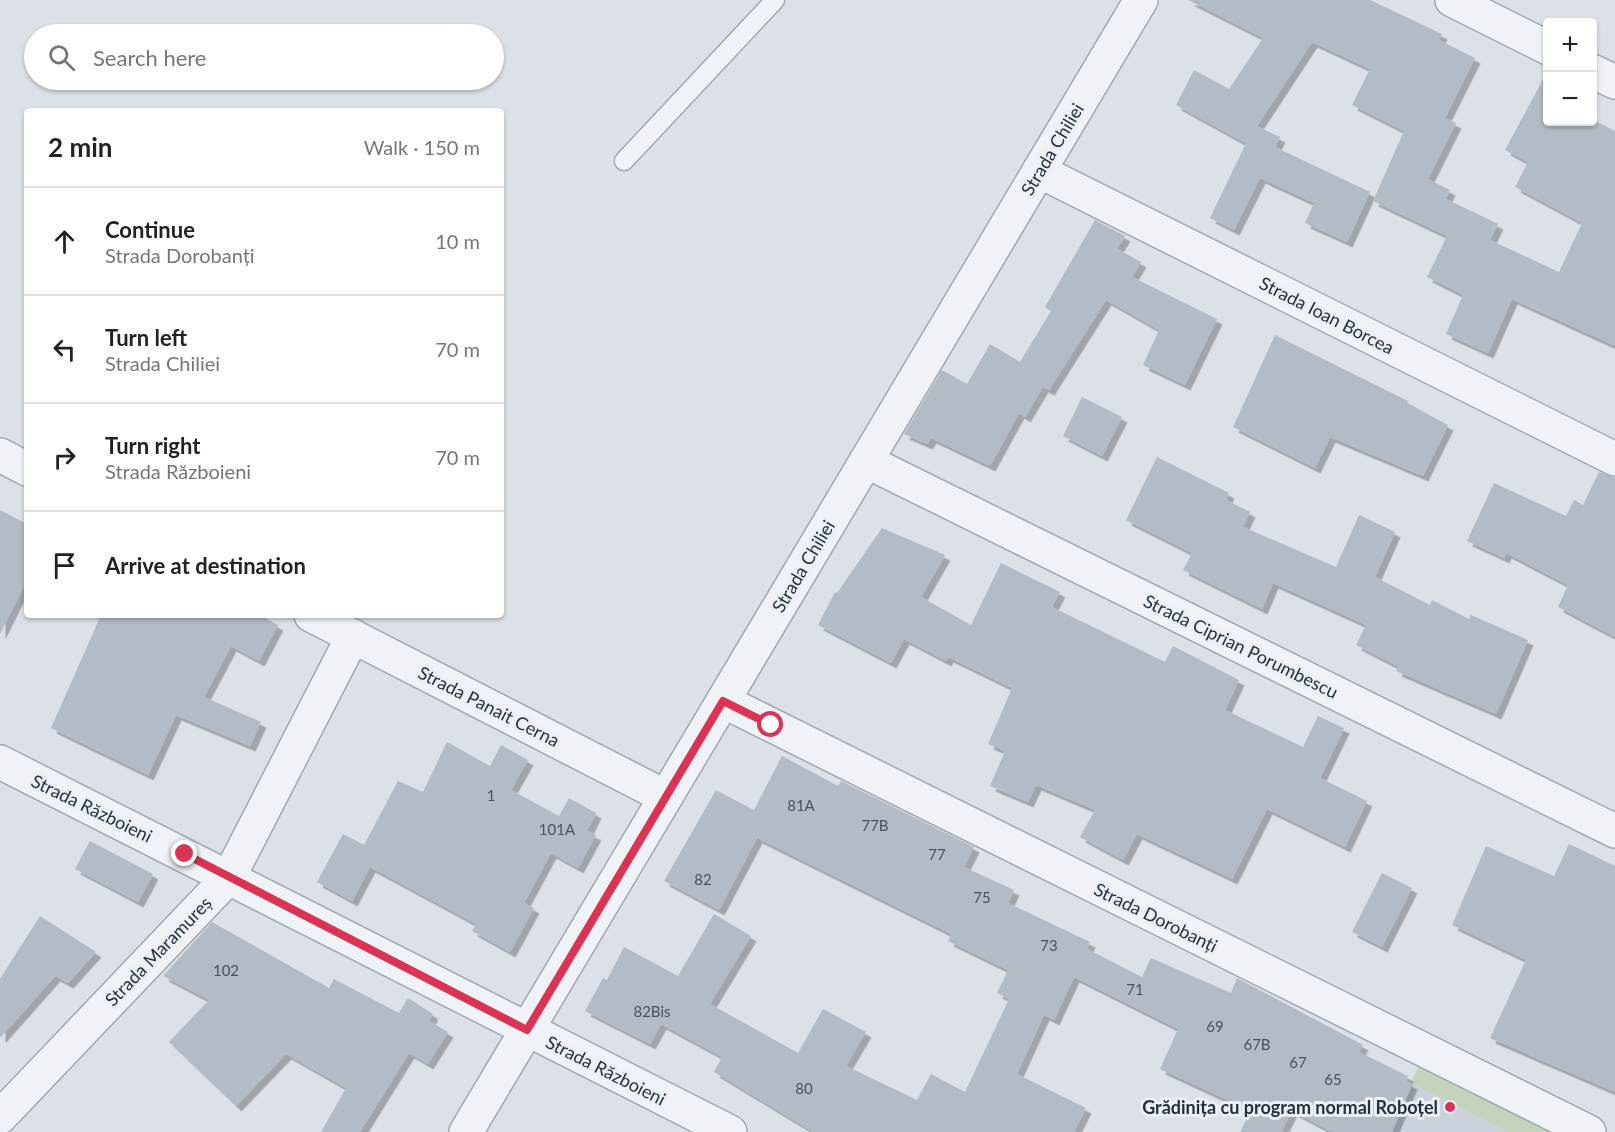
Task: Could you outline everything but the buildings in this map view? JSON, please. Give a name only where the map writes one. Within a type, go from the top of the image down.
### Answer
[{"type":"street","name":"Strada Chiliei","points":[[466,1132],[1141,0]]},
{"type":"street","points":[[1452,0],[1543,46]]},
{"type":"street","points":[[1595,72],[1615,82]]},
{"type":"street","name":"Strada Ioan Borcea","points":[[1039,171],[1615,459]]},
{"type":"street","points":[[0,455],[24,467]]},
{"type":"street","name":"Strada Ciprian Porumbescu","points":[[866,461],[1615,831]]},
{"type":"street","name":"Strada Panait Cerna","points":[[317,618],[666,796]]},
{"type":"street","name":"Strada Maramureș","points":[[0,1117],[229,877],[353,636]]},
{"type":"street","name":"Strada Dorobanți","points":[[723,701],[1589,1132]]},
{"type":"street","name":"Strada Războieni","points":[[0,762],[730,1132]]},
{"type":"lane","points":[[624,161],[775,0]]},
{"type":"shaded area","name":"Grădinița cu program normal Roboțel","points":[[1419,1066],[1550,1132],[1386,1132]]},
{"type":"green space","points":[[1419,1066],[1550,1132],[1509,1132],[1411,1083]]},
{"type":"place","name":"Grădinița cu program normal Roboțel","points":[[1450,1107]]},
{"type":"route","points":[[185,854],[527,1030],[723,701],[771,725]]}]
